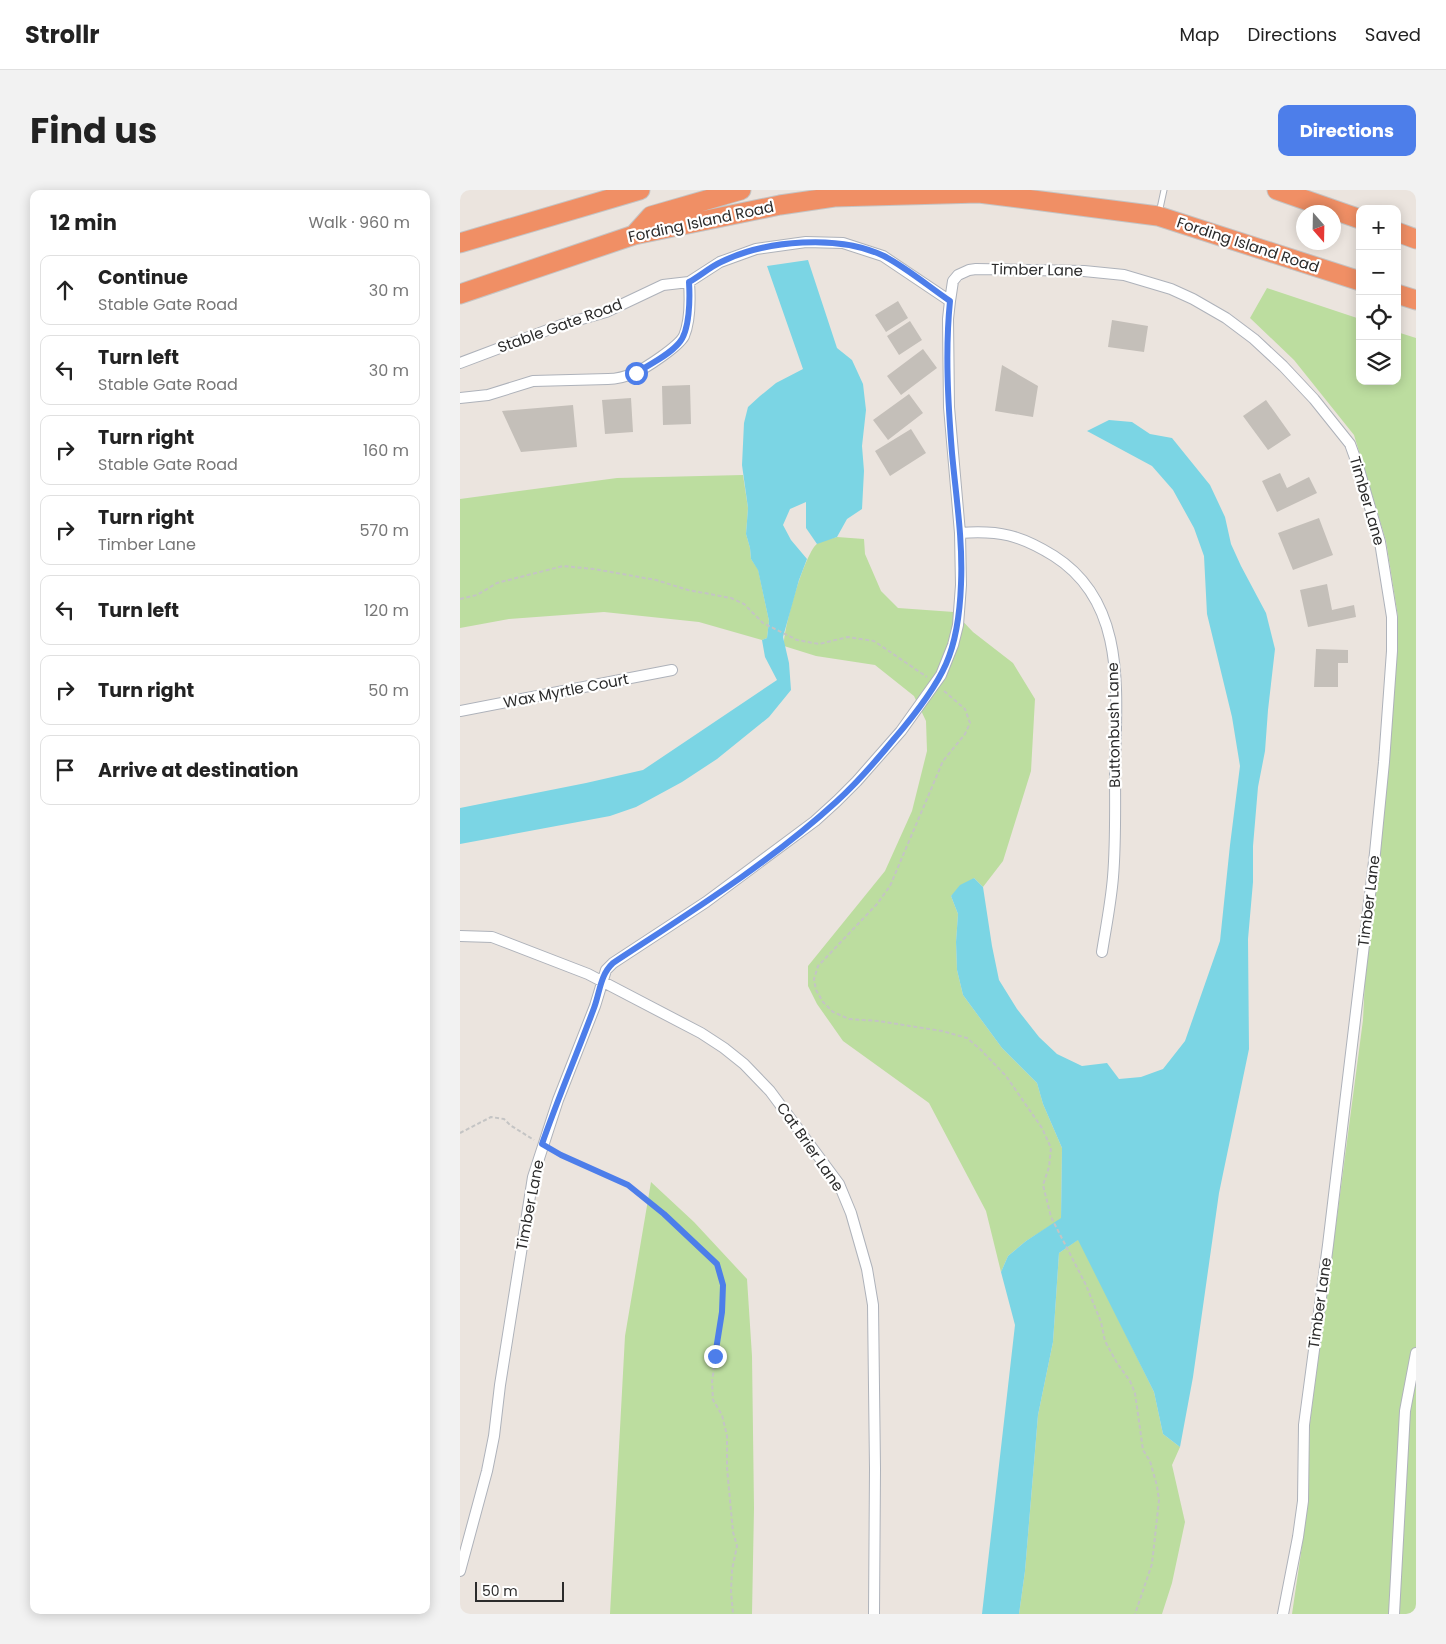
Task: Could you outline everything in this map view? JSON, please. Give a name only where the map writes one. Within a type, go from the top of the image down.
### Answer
[{"type":"highway","points":[[460,243],[640,190]]},
{"type":"highway","points":[[634,235],[651,216],[741,190]]},
{"type":"highway","points":[[847,190],[870,196]]},
{"type":"highway","points":[[1277,190],[1356,218]]},
{"type":"highway","name":"Fording Island Road","points":[[460,294],[634,235],[780,204],[834,197],[979,193],[1158,216],[1356,280]]},
{"type":"highway","points":[[1401,233],[1416,239]]},
{"type":"highway","points":[[1400,295],[1416,300]]},
{"type":"street","name":"Stable Gate Road","points":[[460,363],[561,325],[606,312],[663,285],[689,282],[720,262],[756,249],[806,242],[843,243],[883,256],[950,301]]},
{"type":"street","name":"Timber Lane","points":[[460,1571],[487,1471],[494,1436],[533,1177],[542,1144],[595,1006],[606,970],[613,963],[706,902],[807,826],[837,801],[864,774],[916,712],[946,665],[958,625],[961,585],[960,533],[949,407],[948,319],[952,281],[958,275],[969,270],[1084,271],[1124,275],[1158,284],[1209,308],[1254,339],[1283,366],[1342,433],[1355,454],[1380,542],[1392,617],[1392,651],[1375,853],[1328,1245],[1304,1424],[1302,1501],[1298,1537],[1283,1614]]},
{"type":"street","points":[[460,398],[488,395],[533,381],[608,380],[636,373],[680,343],[684,336],[690,296],[689,282]]},
{"type":"street","name":"Buttonbush Lane","points":[[960,533],[985,531],[1002,533],[1044,549],[1068,566],[1082,580],[1093,594],[1106,621],[1114,662],[1116,708],[1113,878],[1102,952]]},
{"type":"street","name":"Wax Myrtle Court","points":[[460,711],[672,670]]},
{"type":"street","name":"Cat Brier Lane","points":[[460,936],[483,936],[509,943],[588,974],[701,1033],[724,1048],[744,1064],[770,1091],[839,1184],[845,1195],[867,1269],[873,1305],[874,1614]]},
{"type":"street","points":[[1394,1614],[1405,1411],[1416,1354]]},
{"type":"lane","points":[[1158,216],[1164,190]]},
{"type":"path","points":[[460,599],[477,595],[496,583],[563,566],[594,569],[656,580],[688,590],[731,598],[744,604],[763,623],[797,640],[819,644],[848,637],[874,641],[935,683],[965,709],[970,723],[965,734],[943,761],[890,886],[877,904],[818,966],[814,979],[816,990],[823,1002],[833,1012],[849,1019],[878,1021],[942,1031],[967,1038],[1006,1076],[1042,1128],[1051,1148],[1049,1167],[1043,1185],[1051,1217],[1070,1252],[1096,1309],[1105,1341],[1130,1381],[1135,1393],[1143,1450],[1150,1461],[1157,1486],[1159,1500],[1152,1564],[1135,1614]]},
{"type":"path","points":[[460,1133],[491,1117],[504,1118],[510,1125],[561,1155],[628,1185],[664,1214],[717,1264],[723,1285],[722,1312],[712,1382],[714,1400],[722,1415],[727,1436],[727,1468],[733,1532],[737,1546],[732,1570],[733,1614]]},
{"type":"green space","points":[[1267,288],[1356,318],[1356,385],[1401,385],[1401,333],[1416,338],[1416,1614],[1292,1614],[1307,1512],[1310,1422],[1363,1020],[1365,979],[1377,882],[1398,617],[1386,541],[1354,435],[1294,360],[1250,318]]},
{"type":"green space","points":[[743,475],[748,508],[746,534],[751,559],[758,569],[769,621],[767,638],[762,640],[699,622],[604,612],[509,619],[460,628],[460,499],[617,478]]},
{"type":"green space","points":[[837,537],[864,539],[865,554],[881,591],[898,608],[954,612],[973,632],[1013,663],[1035,699],[1031,771],[1003,861],[983,887],[974,878],[951,896],[958,914],[957,970],[963,995],[1002,1048],[1037,1083],[1043,1104],[1062,1148],[1061,1219],[1026,1241],[1008,1256],[1001,1272],[986,1211],[929,1103],[843,1041],[817,1004],[808,986],[808,966],[885,871],[912,811],[927,751],[926,721],[914,696],[875,665],[816,656],[784,646],[791,608],[807,560],[818,543]]},
{"type":"green space","points":[[651,1182],[694,1222],[747,1279],[752,1356],[754,1508],[752,1614],[610,1614],[625,1336]]},
{"type":"green space","points":[[1079,1239],[1154,1392],[1163,1434],[1180,1447],[1172,1465],[1185,1522],[1172,1583],[1162,1614],[1019,1614],[1025,1571],[1038,1415],[1053,1342],[1059,1253]]},
{"type":"water","points":[[808,260],[837,348],[852,360],[863,384],[866,410],[862,446],[864,471],[862,509],[847,519],[837,537],[817,544],[806,528],[806,502],[790,509],[783,525],[791,540],[807,559],[783,637],[789,663],[791,690],[769,717],[717,759],[682,782],[636,807],[610,816],[460,844],[460,808],[643,770],[777,680],[765,657],[762,640],[767,638],[769,621],[758,570],[751,559],[746,534],[748,508],[742,465],[744,423],[748,407],[760,396],[776,383],[803,369],[767,266]]},
{"type":"water","points":[[1109,420],[1132,422],[1150,434],[1172,438],[1210,485],[1225,517],[1231,544],[1266,613],[1275,649],[1265,751],[1258,787],[1253,846],[1253,882],[1248,939],[1249,1049],[1219,1193],[1193,1377],[1180,1447],[1163,1434],[1154,1392],[1078,1240],[1059,1253],[1053,1342],[1038,1415],[1025,1571],[1019,1614],[982,1614],[1015,1325],[1001,1272],[1008,1256],[1026,1241],[1061,1218],[1062,1148],[1043,1104],[1037,1083],[1002,1048],[963,995],[957,970],[958,914],[951,896],[960,885],[974,878],[983,887],[999,980],[1017,1009],[1039,1037],[1057,1054],[1082,1066],[1107,1063],[1119,1079],[1141,1077],[1163,1069],[1185,1041],[1220,941],[1240,766],[1232,717],[1207,614],[1204,556],[1194,528],[1173,490],[1152,466],[1087,431]]},
{"type":"building","points":[[898,301],[908,318],[886,332],[875,315]]},
{"type":"building","points":[[1112,320],[1148,326],[1144,352],[1108,347]]},
{"type":"building","points":[[910,321],[922,340],[899,355],[887,336]]},
{"type":"building","points":[[923,349],[937,368],[901,395],[887,376]]},
{"type":"building","points":[[1002,365],[1038,386],[1033,417],[995,411]]},
{"type":"building","points":[[690,385],[691,424],[663,425],[662,386]]},
{"type":"building","points":[[909,394],[923,413],[888,440],[873,420]]},
{"type":"building","points":[[631,398],[633,432],[605,434],[602,400]]},
{"type":"building","points":[[1266,400],[1291,435],[1268,450],[1243,416]]},
{"type":"building","points":[[573,405],[577,447],[521,452],[502,411]]},
{"type":"building","points":[[911,429],[926,453],[890,476],[875,451]]},
{"type":"building","points":[[1280,473],[1287,488],[1309,477],[1317,493],[1277,512],[1262,481]]},
{"type":"building","points":[[1319,518],[1333,555],[1293,570],[1278,533]]},
{"type":"building","points":[[1327,584],[1332,610],[1354,605],[1356,617],[1308,627],[1300,590]]},
{"type":"building","points":[[1316,649],[1348,650],[1348,663],[1338,663],[1338,687],[1314,687]]},
{"type":"route","points":[[636,373],[680,343],[686,328],[690,296],[689,282],[720,262],[756,249],[806,242],[843,243],[883,256],[950,301],[948,319],[949,407],[960,533],[961,585],[958,625],[946,665],[916,712],[901,731],[837,801],[814,821],[706,902],[613,963],[606,970],[595,1006],[542,1144],[561,1155],[628,1185],[664,1214],[717,1264],[723,1285],[722,1312],[715,1356]]}]
